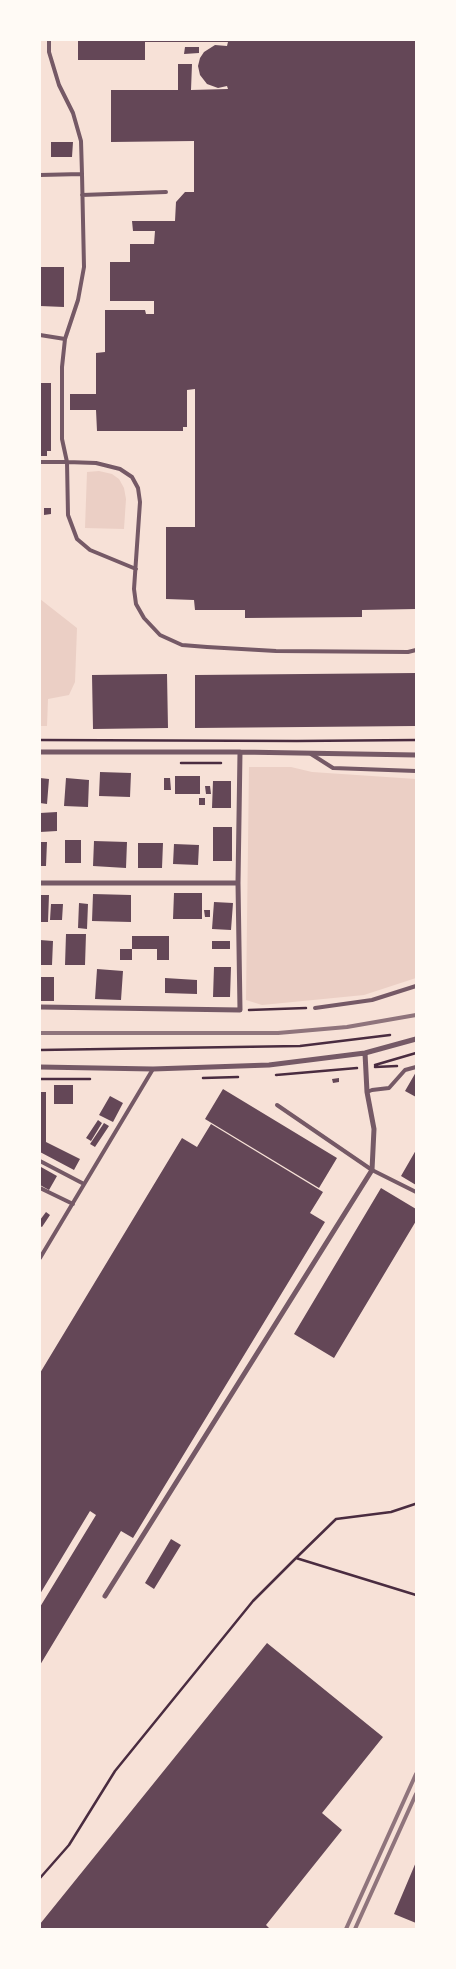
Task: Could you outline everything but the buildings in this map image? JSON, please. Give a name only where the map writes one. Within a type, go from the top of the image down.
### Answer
[{"type":"street","points":[[40,752],[240,752],[416,755]]},
{"type":"street","points":[[40,1007],[240,1010],[238,882],[240,752]]},
{"type":"street","points":[[40,883],[238,882]]},
{"type":"street","points":[[40,1067],[153,1069],[269,1065],[365,1053],[416,1039]]},
{"type":"street","points":[[105,1596],[372,1170],[374,1129],[367,1092],[365,1053]]},
{"type":"lane","points":[[48,40],[49,52],[59,85],[73,113],[81,141],[84,267],[78,300],[65,339],[62,367],[62,439],[67,462],[68,516],[77,539],[90,550],[114,562],[136,569]]},
{"type":"lane","points":[[40,175],[82,174]]},
{"type":"lane","points":[[82,195],[166,192]]},
{"type":"lane","points":[[40,335],[65,339]]},
{"type":"lane","points":[[40,462],[96,463],[120,469],[132,477],[138,488],[140,502],[134,589],[136,604],[144,618],[160,634],[182,645],[276,651],[408,652],[416,650]]},
{"type":"lane","points":[[312,754],[333,768],[416,771]]},
{"type":"lane","points":[[315,1008],[372,1000],[416,986]]},
{"type":"lane","points":[[367,1092],[389,1088],[405,1070],[416,1067]]},
{"type":"lane","points":[[40,1258],[153,1069]]},
{"type":"lane","points":[[277,1105],[372,1170],[416,1192]]},
{"type":"lane","points":[[40,1161],[84,1184]]},
{"type":"lane","points":[[40,1188],[73,1204]]},
{"type":"path","points":[[40,740],[416,740]]},
{"type":"path","points":[[280,745],[297,741]]},
{"type":"path","points":[[240,1010],[315,1008]]},
{"type":"path","points":[[40,1050],[300,1046],[398,1034]]},
{"type":"path","points":[[366,1067],[416,1052]]},
{"type":"path","points":[[366,1067],[398,1066]]},
{"type":"path","points":[[40,1878],[69,1845],[115,1771],[253,1602],[296,1558],[336,1519],[391,1512],[415,1504]]},
{"type":"path","points":[[296,1558],[416,1594]]},
{"type":"shaded area","points":[[99,471],[112,474],[119,479],[124,488],[126,499],[124,529],[85,528],[87,472]]},
{"type":"shaded area","points":[[40,599],[77,628],[75,682],[69,695],[48,699],[47,726],[40,726]]},
{"type":"shaded area","points":[[249,767],[291,767],[312,772],[416,779],[416,978],[364,995],[262,1005],[246,1000]]},
{"type":"railway","points":[[40,1033],[278,1033],[347,1027],[416,1015]]},
{"type":"railway","points":[[346,1929],[416,1774]]},
{"type":"railway","points":[[355,1929],[416,1794]]}]
